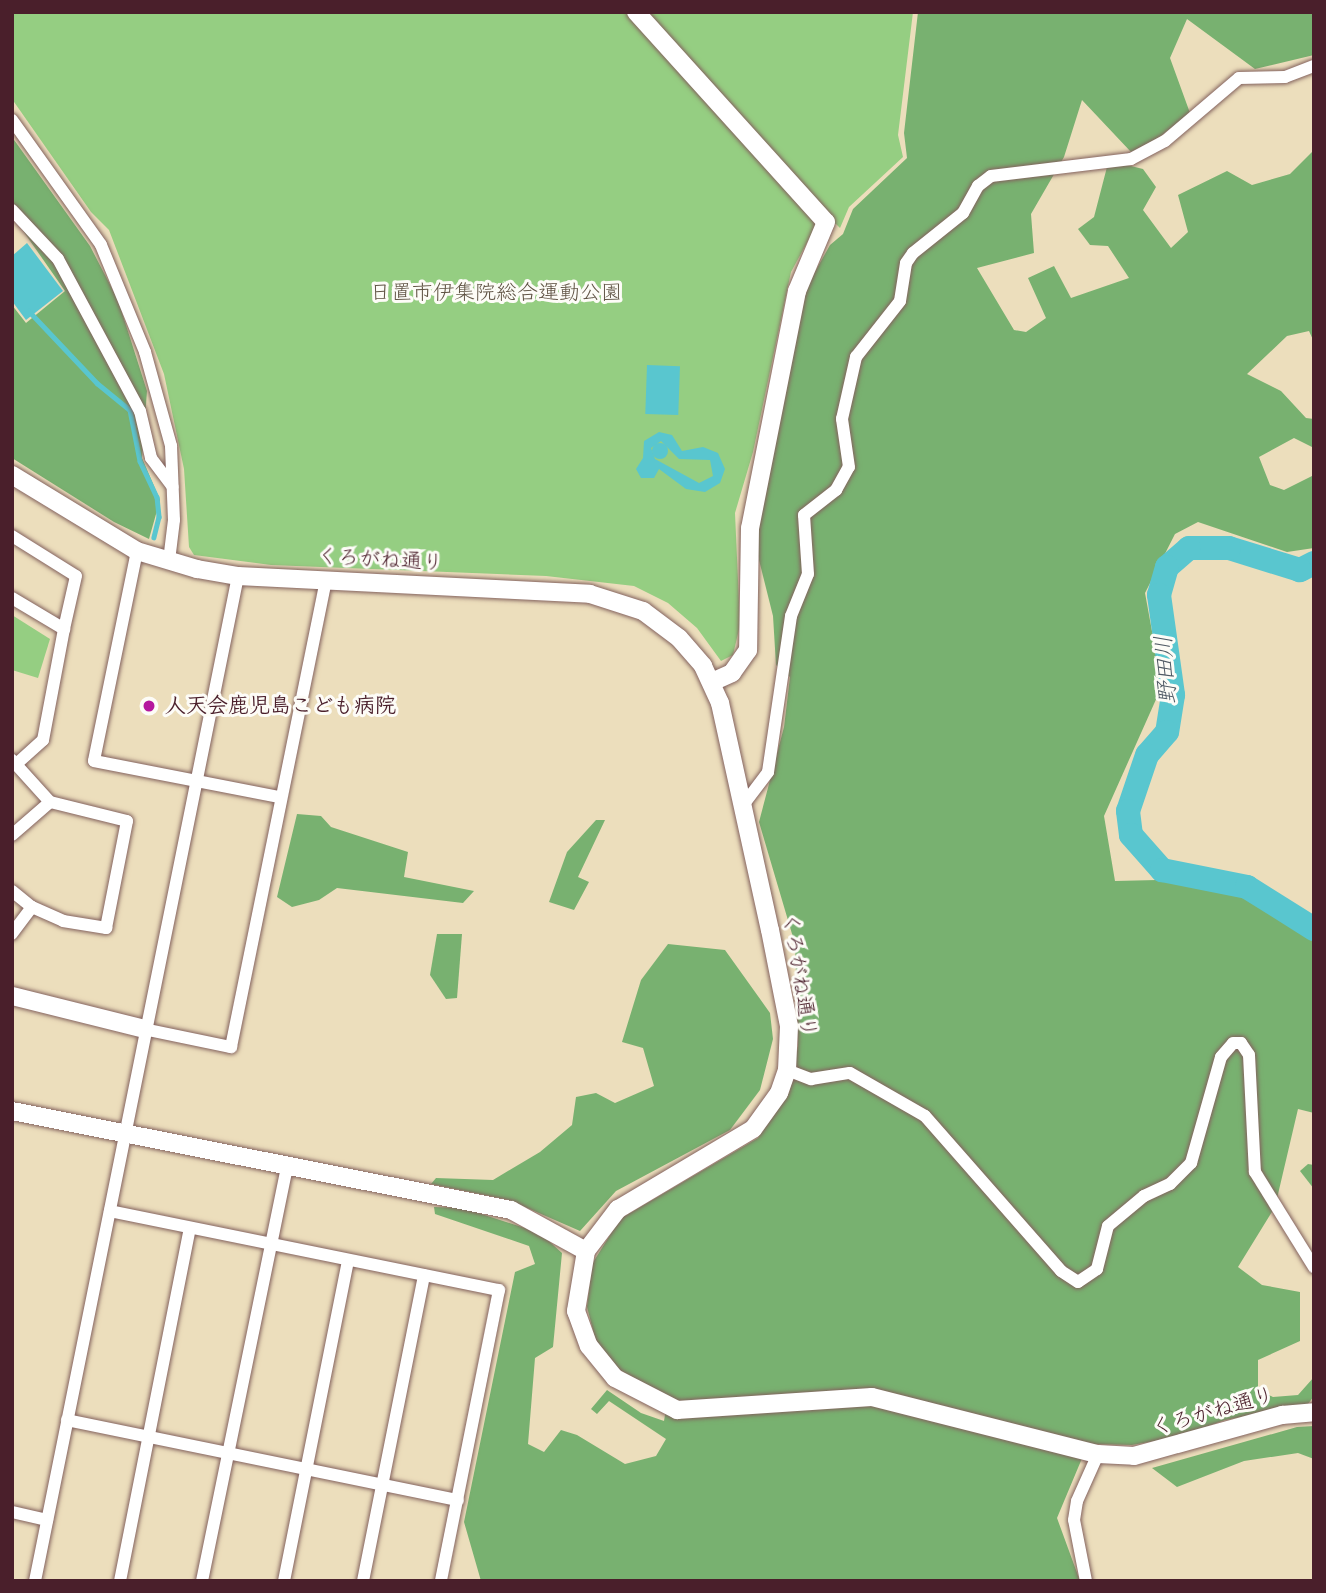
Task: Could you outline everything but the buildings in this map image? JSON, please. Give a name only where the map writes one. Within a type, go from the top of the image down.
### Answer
[{"type":"street","points":[[636,12],[826,222],[797,291],[750,528],[748,650],[732,673],[712,682]]},
{"type":"street","points":[[744,804],[768,772],[791,616],[808,574],[804,514],[836,490],[849,467],[842,419],[856,357],[900,301],[906,263],[913,253],[963,213],[978,186],[991,176],[1131,159],[1165,141],[1239,78],[1285,77],[1314,66]]},
{"type":"street","points":[[12,120],[89,226],[116,274],[157,386],[171,446],[173,487],[169,561]]},
{"type":"street","points":[[12,210],[58,259],[140,411],[151,458],[173,487]]},
{"type":"street","name":"くろがね通り","points":[[12,475],[137,551],[237,576],[548,590],[606,597],[661,623],[692,652],[712,682],[744,804],[789,1026],[787,1070],[779,1093],[753,1129],[618,1209],[586,1251],[576,1293],[582,1330],[600,1364],[651,1400],[677,1410],[872,1397],[1098,1454],[1155,1453],[1247,1424],[1314,1412]]},
{"type":"street","points":[[12,536],[76,576],[43,740],[14,762],[50,802],[127,821],[106,928],[63,921],[32,907],[12,891]]},
{"type":"street","points":[[137,551],[94,761],[280,797]]},
{"type":"street","points":[[35,1581],[237,576]]},
{"type":"street","points":[[12,996],[144,1029],[232,1046],[280,797],[326,581]]},
{"type":"street","points":[[12,598],[64,629]]},
{"type":"street","points":[[12,835],[50,802]]},
{"type":"street","points":[[12,934],[32,907]]},
{"type":"street","points":[[787,1070],[811,1079],[850,1073],[925,1116],[1061,1271],[1078,1282],[1097,1269],[1108,1226],[1144,1195],[1170,1184],[1191,1163],[1221,1057],[1233,1043],[1241,1042],[1250,1055],[1255,1172],[1314,1267]]},
{"type":"street","points":[[12,1111],[511,1210],[586,1251]]},
{"type":"street","points":[[202,1581],[287,1167]]},
{"type":"street","points":[[110,1211],[499,1290],[441,1581]]},
{"type":"street","points":[[120,1581],[190,1229]]},
{"type":"street","points":[[284,1581],[348,1260]]},
{"type":"street","points":[[363,1581],[424,1275]]},
{"type":"street","points":[[67,1420],[457,1500]]},
{"type":"street","points":[[1086,1581],[1074,1520],[1077,1501],[1098,1454]]},
{"type":"street","points":[[12,1512],[47,1520]]},
{"type":"green space","name":"日置市伊集院総合運動公園","points":[[12,12],[913,12],[898,135],[903,157],[849,207],[840,228],[836,224],[815,228],[791,272],[753,452],[735,513],[740,625],[733,655],[721,661],[697,628],[668,603],[634,586],[546,576],[271,565],[194,555],[189,547],[184,469],[164,374],[109,230],[91,212],[12,99]]},
{"type":"green space","points":[[918,12],[1314,12],[1314,55],[1255,69],[1187,19],[1170,58],[1190,113],[1157,139],[1131,152],[1082,100],[1064,157],[1031,214],[1034,253],[977,268],[1014,330],[1026,332],[1046,318],[1028,278],[1054,266],[1071,298],[1129,278],[1108,246],[1090,245],[1078,229],[1094,217],[1107,167],[1119,163],[1143,169],[1156,187],[1143,210],[1171,248],[1188,232],[1178,195],[1227,171],[1252,185],[1290,174],[1314,150],[1314,342],[1309,331],[1287,336],[1247,374],[1281,391],[1306,418],[1314,419],[1314,448],[1294,438],[1259,457],[1270,485],[1284,490],[1314,475],[1314,548],[1287,552],[1198,522],[1175,534],[1145,593],[1162,686],[1104,816],[1115,881],[1199,879],[1260,887],[1314,933],[1314,1113],[1298,1109],[1275,1207],[1238,1267],[1262,1285],[1300,1292],[1300,1341],[1258,1360],[1258,1390],[1273,1397],[1298,1395],[1314,1377],[1314,1396],[1308,1404],[1225,1420],[1178,1437],[1132,1445],[1088,1444],[1057,1518],[1080,1581],[481,1581],[464,1522],[515,1272],[535,1264],[529,1246],[435,1214],[434,1207],[463,1208],[540,1233],[562,1253],[553,1347],[535,1358],[528,1444],[544,1452],[561,1430],[577,1435],[625,1464],[656,1456],[666,1439],[609,1401],[597,1414],[591,1409],[607,1390],[641,1413],[664,1421],[668,1397],[611,1365],[595,1338],[587,1307],[592,1264],[620,1219],[758,1138],[789,1093],[798,1046],[795,944],[759,822],[784,727],[790,677],[776,665],[773,616],[755,544],[807,286],[830,245],[843,234],[853,209],[907,158],[904,133]]},
{"type":"green space","points":[[12,137],[90,246],[118,300],[147,391],[142,458],[160,500],[149,539],[114,522],[12,458],[12,305],[26,323],[65,291],[12,215]]},
{"type":"green space","points":[[12,615],[50,639],[38,678],[12,670]]},
{"type":"green space","points":[[297,814],[321,816],[331,827],[408,852],[404,877],[474,891],[463,903],[337,888],[319,900],[292,907],[277,897]]},
{"type":"green space","points":[[596,820],[605,820],[578,877],[589,882],[574,910],[549,902],[567,852]]},
{"type":"green space","points":[[437,934],[462,934],[457,998],[446,999],[430,975]]},
{"type":"green space","points":[[668,944],[725,950],[770,1013],[773,1039],[760,1090],[730,1130],[616,1191],[580,1231],[509,1200],[431,1184],[436,1178],[493,1180],[540,1152],[572,1125],[576,1097],[596,1093],[615,1103],[654,1086],[643,1048],[622,1042],[641,980]]},
{"type":"green space","points":[[1308,1164],[1314,1165],[1314,1189],[1300,1171]]},
{"type":"green space","points":[[1314,1426],[1314,1459],[1298,1453],[1244,1461],[1177,1487],[1152,1468],[1297,1427]]},
{"type":"water","points":[[27,243],[63,291],[26,320],[12,301],[12,256]]},
{"type":"water","points":[[647,365],[680,366],[678,415],[645,414]]},
{"type":"water","points":[[659,432],[672,435],[682,451],[703,447],[718,453],[725,469],[720,483],[705,492],[686,489],[659,469],[654,478],[641,478],[636,469],[643,458],[644,441]],"holes":[[[661,441],[679,459],[710,460],[713,476],[699,483],[655,459],[651,448]]]},
{"type":"water","points":[[657,443],[663,443],[668,451],[666,457],[657,459],[652,454],[652,448]]},
{"type":"waterway","points":[[29,311],[97,383],[130,410],[140,461],[157,497],[159,517],[154,537]]},
{"type":"waterway","name":"野田川","points":[[1314,563],[1300,570],[1229,548],[1189,548],[1167,567],[1159,595],[1173,695],[1167,732],[1147,755],[1128,811],[1131,835],[1162,870],[1247,887],[1314,929]]},
{"type":"place","name":"人天会鹿児島こども病院","points":[[149,706]]}]
